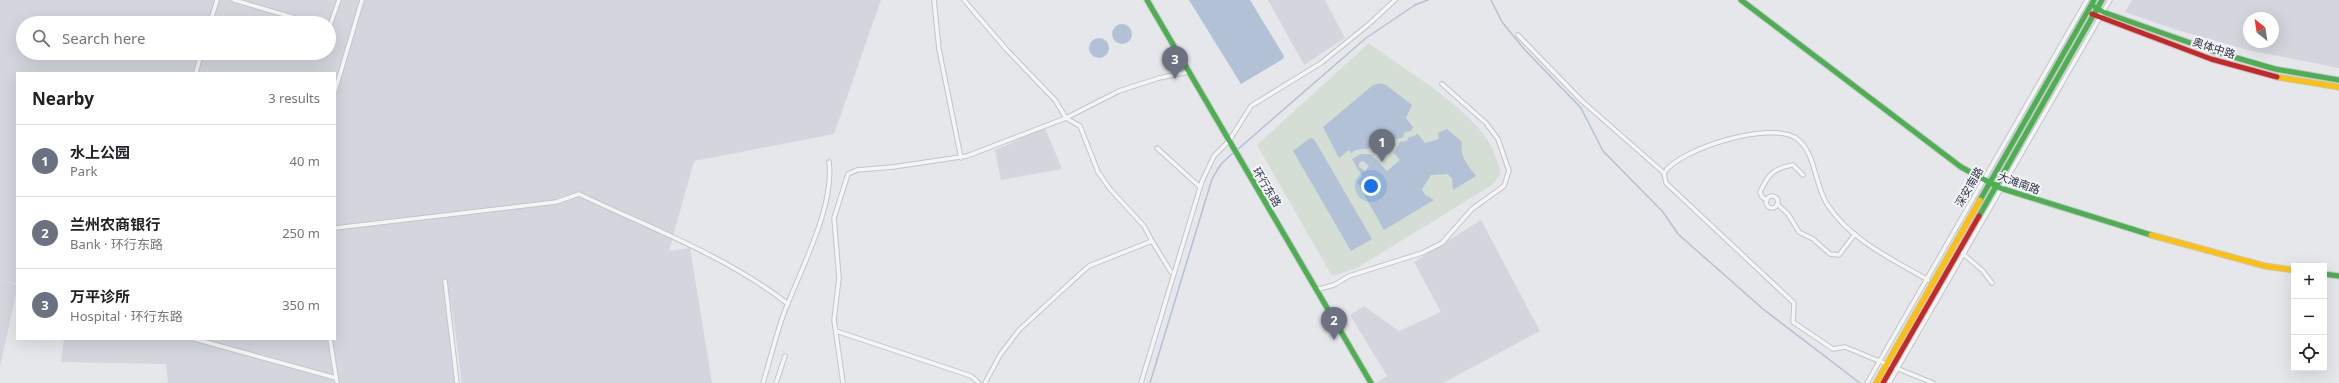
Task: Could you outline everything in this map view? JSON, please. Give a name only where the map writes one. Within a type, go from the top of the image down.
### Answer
[{"type":"main road","name":"环行东路","points":[[1147,0],[1371,383]]},
{"type":"main road","name":"大滩南路","points":[[1741,0],[1960,167],[1998,187],[2137,231],[2265,266],[2291,270]]},
{"type":"main road","name":"深安南路","points":[[1876,383],[1892,367],[1988,181],[2094,0]]},
{"type":"main road","name":"深安南路","points":[[1883,383],[1961,252],[2102,0]]},
{"type":"main road","name":"奥体中路","points":[[2091,5],[2103,12],[2213,52],[2290,72],[2339,80]]},
{"type":"main road","name":"奥体中路","points":[[2088,12],[2100,18],[2211,59],[2289,79],[2339,87]]},
{"type":"main road","points":[[2289,79],[2290,72]]},
{"type":"main road","points":[[2327,274],[2339,276]]},
{"type":"street","points":[[212,16],[217,0]]},
{"type":"street","points":[[234,0],[288,16]]},
{"type":"street","points":[[333,16],[339,0]]},
{"type":"street","points":[[336,88],[362,0]]},
{"type":"street","points":[[934,0],[939,49],[962,158]]},
{"type":"street","points":[[964,0],[1014,57],[1055,100],[1066,118],[1080,126],[1098,172],[1110,188],[1144,226],[1171,272]]},
{"type":"street","points":[[1141,383],[1200,187],[1214,156],[1229,142],[1251,106],[1321,63],[1374,20],[1395,0]]},
{"type":"street","name":"深安南路","points":[[1867,383],[1988,181],[2087,0]]},
{"type":"street","name":"深安南路","points":[[1998,187],[2110,0]]},
{"type":"street","points":[[1518,35],[1582,101],[1653,166],[1664,173],[1666,183],[1794,303],[1793,322],[1833,350],[1845,347],[1933,383]]},
{"type":"street","points":[[196,72],[199,60]]},
{"type":"street","points":[[844,383],[834,320],[839,278],[834,218],[848,174],[857,170],[962,158],[1066,118],[1119,91],[1159,78],[1188,72]]},
{"type":"street","points":[[1316,290],[1334,285],[1349,276],[1422,253],[1442,243],[1472,210],[1504,186],[1509,171],[1498,139],[1486,123],[1442,84]]},
{"type":"street","points":[[1664,173],[1681,159],[1704,146],[1727,139],[1765,133],[1795,137],[1802,143],[1807,151],[1825,202],[1863,242],[1928,280]]},
{"type":"street","points":[[1157,148],[1200,187]]},
{"type":"street","points":[[763,383],[788,304],[814,237],[829,190],[829,162]]},
{"type":"street","points":[[1767,200],[1762,197],[1760,192],[1768,174],[1785,166],[1793,165],[1803,175]]},
{"type":"street","points":[[336,228],[556,202],[578,194],[655,228],[730,266],[763,285],[788,304]]},
{"type":"street","points":[[1767,200],[1770,196],[1778,200],[1777,204],[1788,214],[1799,232],[1813,239],[1830,254],[1839,255],[1855,234]]},
{"type":"street","points":[[1767,200],[1766,204],[1770,207],[1774,208],[1777,204]]},
{"type":"street","points":[[984,383],[1000,355],[1019,330],[1089,266],[1152,241]]},
{"type":"street","points":[[1961,252],[1983,271],[1992,283]]},
{"type":"street","points":[[446,281],[457,383]]},
{"type":"street","points":[[836,331],[971,376],[979,383]]},
{"type":"street","points":[[330,340],[336,383]]},
{"type":"street","points":[[209,341],[336,378]]},
{"type":"street","points":[[776,383],[785,356]]},
{"type":"street","name":"深安南路","points":[[1889,383],[1892,367]]},
{"type":"shaded area","points":[[0,0],[881,0],[834,134],[694,161],[669,251],[690,248],[712,383],[462,383],[450,293],[458,383],[168,383],[166,364],[61,362],[64,340],[336,340],[336,72],[16,72],[16,284],[0,280]]},
{"type":"shaded area","points":[[1268,0],[1325,0],[1345,38],[1304,65]]},
{"type":"shaded area","points":[[2132,0],[2339,0],[2339,68],[2248,50],[2174,29],[2125,12]]},
{"type":"shaded area","points":[[1369,43],[1442,95],[1468,118],[1487,139],[1501,174],[1492,185],[1357,268],[1332,276],[1257,145]]},
{"type":"shaded area","points":[[1045,128],[1062,169],[1001,180],[995,150]]},
{"type":"shaded area","points":[[1481,220],[1540,331],[1443,383],[1376,383],[1387,376],[1350,315],[1364,306],[1399,331],[1441,312],[1414,262]]},
{"type":"shaded area","points":[[0,280],[16,285],[16,294],[0,366]]},
{"type":"water","points":[[1189,0],[1250,0],[1284,56],[1283,59],[1241,84]]},
{"type":"water","points":[[1122,24],[1129,27],[1132,34],[1129,41],[1122,44],[1115,41],[1112,34],[1115,27]]},
{"type":"water","points":[[1099,38],[1106,41],[1109,48],[1106,55],[1099,58],[1092,55],[1089,48],[1092,41]]},
{"type":"water","points":[[1380,83],[1386,85],[1412,105],[1406,118],[1413,127],[1411,131],[1405,132],[1402,138],[1395,139],[1392,145],[1386,145],[1382,141],[1373,147],[1351,153],[1349,150],[1339,158],[1323,127],[1373,85]]},
{"type":"water","points":[[1447,129],[1462,142],[1461,147],[1463,156],[1476,176],[1453,190],[1452,179],[1448,174],[1431,175],[1422,189],[1425,195],[1434,200],[1384,230],[1357,182],[1362,176],[1352,159],[1361,154],[1371,154],[1387,171],[1400,160],[1394,153],[1400,142],[1407,141],[1409,137],[1415,136],[1417,133],[1425,143],[1439,139],[1438,133]],"holes":[[[1363,161],[1369,166],[1365,171],[1359,167],[1359,163]]]},
{"type":"water","points":[[1310,138],[1314,139],[1372,239],[1351,251],[1293,151]]},
{"type":"waterway","points":[[1237,150],[1366,38],[1415,5],[1428,0]]},
{"type":"waterway","points":[[1491,0],[1502,22],[1525,50],[1581,108],[1603,151],[1663,212],[1678,234],[1763,309],[1860,383]]},
{"type":"waterway","points":[[1150,383],[1212,179],[1221,164],[1234,152]]},
{"type":"traffic: fast","points":[[1147,0],[1371,383]]},
{"type":"traffic: fast","points":[[1741,0],[1961,167],[2000,188],[2151,235]]},
{"type":"traffic: fast","points":[[1980,200],[2094,0]]},
{"type":"traffic: fast","points":[[1979,216],[2102,0]]},
{"type":"traffic: fast","points":[[2095,7],[2103,12],[2213,51],[2275,69],[2339,80]]},
{"type":"traffic: fast","points":[[2327,274],[2339,276]]},
{"type":"traffic: slow","points":[[2277,77],[2339,87]]},
{"type":"traffic: slow","points":[[1876,383],[1980,200]]},
{"type":"traffic: slow","points":[[2151,235],[2265,266],[2291,270]]},
{"type":"traffic: jam","points":[[2092,14],[2211,59],[2277,77]]},
{"type":"traffic: jam","points":[[1883,383],[1979,216]]},
{"type":"place","name":"万平诊所","points":[[1175,79]]},
{"type":"place","name":"水上公园","points":[[1382,162]]},
{"type":"place","name":"兰州农商银行","points":[[1334,340]]}]
